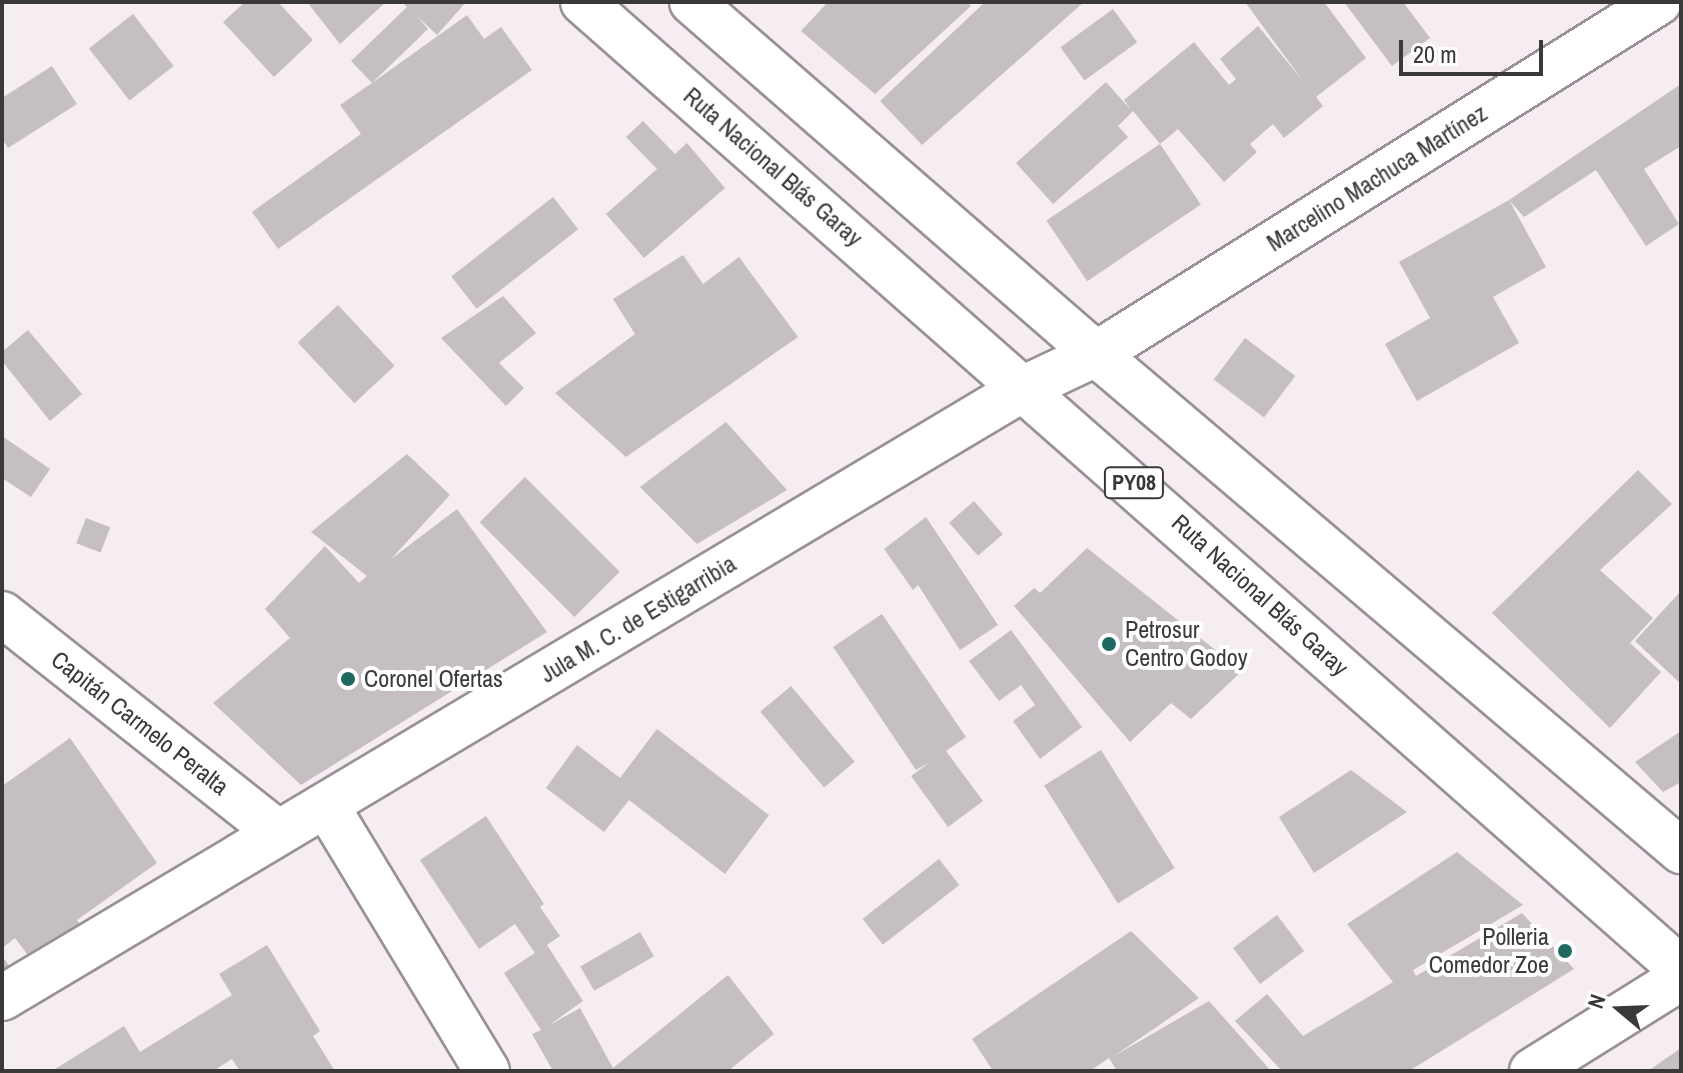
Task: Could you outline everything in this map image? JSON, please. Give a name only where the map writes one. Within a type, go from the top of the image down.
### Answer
[{"type":"main road","name":"Ruta Nacional Blás Garay","points":[[583,2],[1026,387],[1681,969]]},
{"type":"main road","points":[[692,2],[1096,354],[1681,851]]},
{"type":"main road","name":"Marcelino Machuca Martínez","points":[[1026,387],[1096,354],[1659,2]]},
{"type":"main road","name":"Jula M. C. de Estigarribia","points":[[2,998],[1026,387]]},
{"type":"main road","name":"Capitán Carmelo Peralta","points":[[2,614],[278,833]]},
{"type":"main road","points":[[326,805],[487,1071]]},
{"type":"main road","points":[[1532,1071],[1681,978]]},
{"type":"building","points":[[245,2],[278,2],[313,40],[274,77],[223,22]]},
{"type":"building","points":[[307,2],[386,2],[340,44]]},
{"type":"building","points":[[402,2],[466,2],[437,35],[417,16],[428,29],[372,83],[351,61],[407,7]]},
{"type":"building","points":[[828,2],[968,2],[971,6],[875,94],[801,31]]},
{"type":"building","points":[[985,2],[1084,2],[922,145],[880,101]]},
{"type":"building","points":[[1245,2],[1324,2],[1366,58],[1316,97],[1323,106],[1284,138],[1273,124],[1250,144],[1257,152],[1224,182],[1178,129],[1160,144],[1133,111],[1118,126],[1128,137],[1053,204],[1016,163],[1106,82],[1131,110],[1124,100],[1194,42],[1229,85],[1236,79],[1220,59],[1258,26],[1303,81]]},
{"type":"building","points":[[1344,2],[1403,2],[1430,38],[1392,66]]},
{"type":"building","points":[[1113,9],[1137,42],[1085,80],[1060,47]]},
{"type":"building","points":[[133,14],[174,66],[130,100],[89,48]]},
{"type":"building","points":[[467,15],[484,39],[501,27],[532,70],[278,249],[252,212],[361,134],[340,105]]},
{"type":"building","points":[[52,66],[77,104],[8,148],[2,138],[2,98]]},
{"type":"building","points":[[1681,84],[1681,146],[1644,169],[1679,224],[1646,246],[1596,170],[1524,217],[1509,200]]},
{"type":"building","points":[[643,121],[675,154],[687,143],[725,188],[644,258],[606,214],[657,169],[626,137]]},
{"type":"building","points":[[1160,144],[1201,205],[1087,281],[1046,221]]},
{"type":"building","points":[[553,197],[578,229],[477,309],[451,276]]},
{"type":"building","points":[[1509,200],[1546,267],[1493,297],[1519,343],[1417,401],[1385,344],[1430,318],[1399,262]]},
{"type":"building","points":[[683,255],[703,284],[739,257],[798,337],[626,457],[555,393],[635,334],[613,299]]},
{"type":"building","points":[[503,296],[536,333],[499,363],[524,388],[506,406],[441,338]]},
{"type":"building","points":[[338,305],[395,366],[354,403],[298,343]]},
{"type":"building","points":[[28,330],[82,394],[50,421],[2,361],[2,352]]},
{"type":"building","points":[[1245,338],[1295,376],[1264,417],[1214,380]]},
{"type":"building","points":[[726,422],[787,490],[697,544],[640,487]]},
{"type":"building","points":[[2,436],[50,469],[31,497],[2,478]]},
{"type":"building","points":[[407,454],[450,495],[391,559],[457,509],[547,632],[301,785],[213,703],[290,638],[265,609],[325,546],[359,583],[367,576],[311,532]]},
{"type":"building","points":[[1638,470],[1672,504],[1600,570],[1653,618],[1630,643],[1661,672],[1610,728],[1492,613]]},
{"type":"building","points":[[525,477],[620,572],[574,617],[480,522]]},
{"type":"building","points":[[974,501],[1003,534],[978,556],[949,523]]},
{"type":"building","points":[[926,517],[998,625],[960,650],[918,585],[913,590],[884,549]]},
{"type":"building","points":[[86,518],[110,527],[101,553],[76,543]]},
{"type":"building","points":[[1087,548],[1242,671],[1191,719],[1171,703],[1130,742],[1014,606],[1034,588],[1040,593]]},
{"type":"building","points":[[1681,591],[1681,684],[1635,641]]},
{"type":"building","points":[[882,614],[966,737],[946,751],[983,801],[948,827],[911,776],[930,762],[916,770],[833,647]]},
{"type":"building","points":[[1011,630],[1082,727],[1040,759],[1013,721],[1035,705],[1021,685],[999,701],[969,661]]},
{"type":"building","points":[[791,686],[855,762],[824,788],[760,712]]},
{"type":"building","points":[[657,729],[769,815],[725,874],[629,800],[604,832],[546,788],[577,745],[620,778]]},
{"type":"building","points":[[1681,731],[1681,782],[1663,792],[1635,762]]},
{"type":"building","points":[[70,738],[157,863],[77,920],[88,935],[40,971],[15,938],[2,948],[2,786]]},
{"type":"building","points":[[1101,750],[1175,868],[1118,903],[1044,786]]},
{"type":"building","points":[[1351,770],[1407,812],[1314,873],[1279,817]]},
{"type":"building","points":[[486,816],[544,904],[540,907],[560,936],[547,945],[583,1001],[548,1026],[580,1008],[613,1068],[728,975],[774,1034],[728,1071],[553,1071],[532,1034],[541,1030],[504,973],[535,953],[515,924],[479,949],[420,860]]},
{"type":"building","points":[[1457,852],[1523,905],[1413,970],[1416,976],[1522,913],[1574,969],[1409,1071],[1282,1071],[1235,1021],[1267,994],[1303,1036],[1393,982],[1347,924]]},
{"type":"building","points":[[939,859],[959,885],[883,945],[863,919]]},
{"type":"building","points":[[1277,915],[1304,951],[1260,984],[1233,948]]},
{"type":"building","points":[[1131,931],[1199,998],[1114,1056],[1209,1001],[1271,1071],[1117,1071],[1109,1058],[1090,1071],[993,1071],[972,1039]]},
{"type":"building","points":[[640,932],[654,956],[594,991],[580,967]]},
{"type":"building","points":[[267,945],[320,1031],[313,1036],[335,1071],[240,1071],[232,1059],[213,1071],[52,1071],[124,1026],[140,1052],[232,995],[219,974]]},
{"type":"building","points":[[2,956],[18,978],[2,990]]},
{"type":"building","points":[[1681,1048],[1681,1071],[1648,1071]]},
{"type":"place","name":"Petrosur Centro Godoy","points":[[1109,644]]},
{"type":"place","name":"Coronel Ofertas","points":[[348,679]]},
{"type":"place","name":"Polleria Comedor Zoe","points":[[1565,951]]}]
